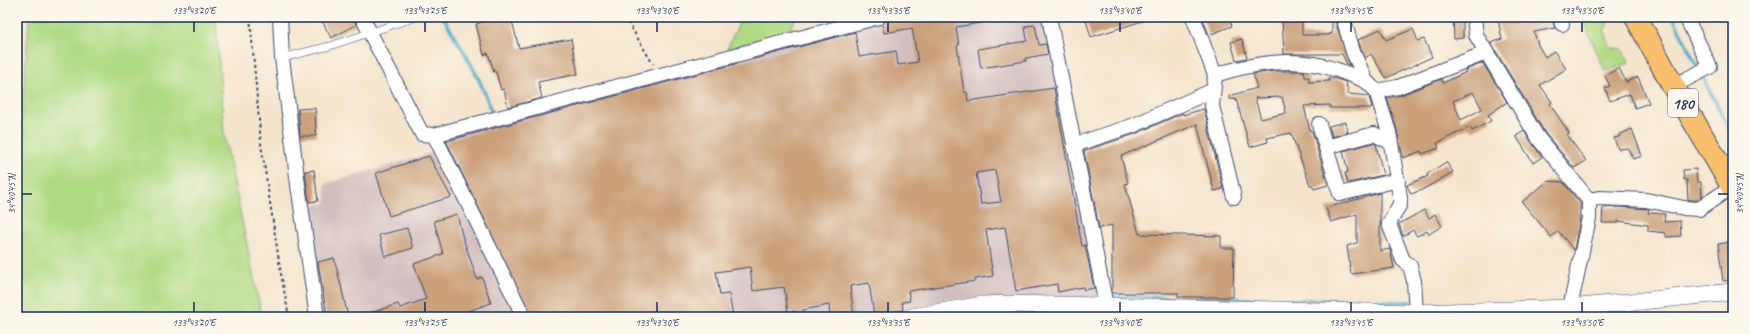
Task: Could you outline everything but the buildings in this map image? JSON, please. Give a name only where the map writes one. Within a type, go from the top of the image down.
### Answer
[{"type":"highway","name":"180","points":[[1636,17],[1673,86],[1733,187]]},
{"type":"street","points":[[280,17],[282,58],[317,317]]},
{"type":"street","points":[[362,17],[422,134],[434,134],[880,17]]},
{"type":"street","points":[[1049,17],[1077,145],[1106,306]]},
{"type":"street","points":[[1193,17],[1215,75],[1212,106],[1234,197]]},
{"type":"street","points":[[1343,17],[1353,52],[1366,81],[1376,91],[1389,132],[1398,180],[1400,204],[1389,224],[1403,260],[1410,266],[1414,281],[1408,314]]},
{"type":"street","points":[[1474,17],[1476,36],[1538,138],[1589,200],[1589,218],[1567,311]]},
{"type":"street","points":[[1673,86],[1710,67],[1686,17]]},
{"type":"street","points":[[1376,91],[1398,87],[1486,53]]},
{"type":"street","points":[[1215,75],[1246,66],[1269,62],[1293,62],[1315,64],[1334,69],[1366,81]]},
{"type":"street","points":[[1077,145],[1132,126],[1209,92],[1213,92]]},
{"type":"street","points":[[1319,124],[1340,194],[1398,180]]},
{"type":"street","points":[[434,134],[524,317]]},
{"type":"street","points":[[1326,147],[1374,134],[1390,142]]},
{"type":"street","points":[[1589,200],[1599,198],[1646,200],[1684,208],[1699,209],[1733,187]]},
{"type":"street","points":[[912,317],[984,311],[1106,306],[1408,314],[1567,311],[1733,292]]},
{"type":"lane","points":[[282,58],[330,46],[416,17]]},
{"type":"path","points":[[250,17],[261,144],[289,317]]},
{"type":"path","points":[[625,17],[656,70]]},
{"type":"shaded area","points":[[890,17],[1045,17],[1107,314],[1204,317],[324,317],[315,275],[306,207],[326,203],[325,184],[444,149],[444,134]]},
{"type":"green space","points":[[29,17],[216,17],[224,134],[262,317],[24,317],[18,172]]},
{"type":"green space","points":[[742,17],[796,17],[789,33],[727,49]]},
{"type":"green space","points":[[1605,17],[1608,26],[1604,29],[1609,44],[1613,48],[1622,49],[1630,63],[1605,71],[1582,18]]},
{"type":"waterway","points":[[443,17],[476,74],[491,111]]},
{"type":"waterway","points":[[1673,17],[1699,70]]},
{"type":"waterway","points":[[1702,75],[1733,137]]},
{"type":"waterway","points":[[1107,296],[1410,302]]}]
